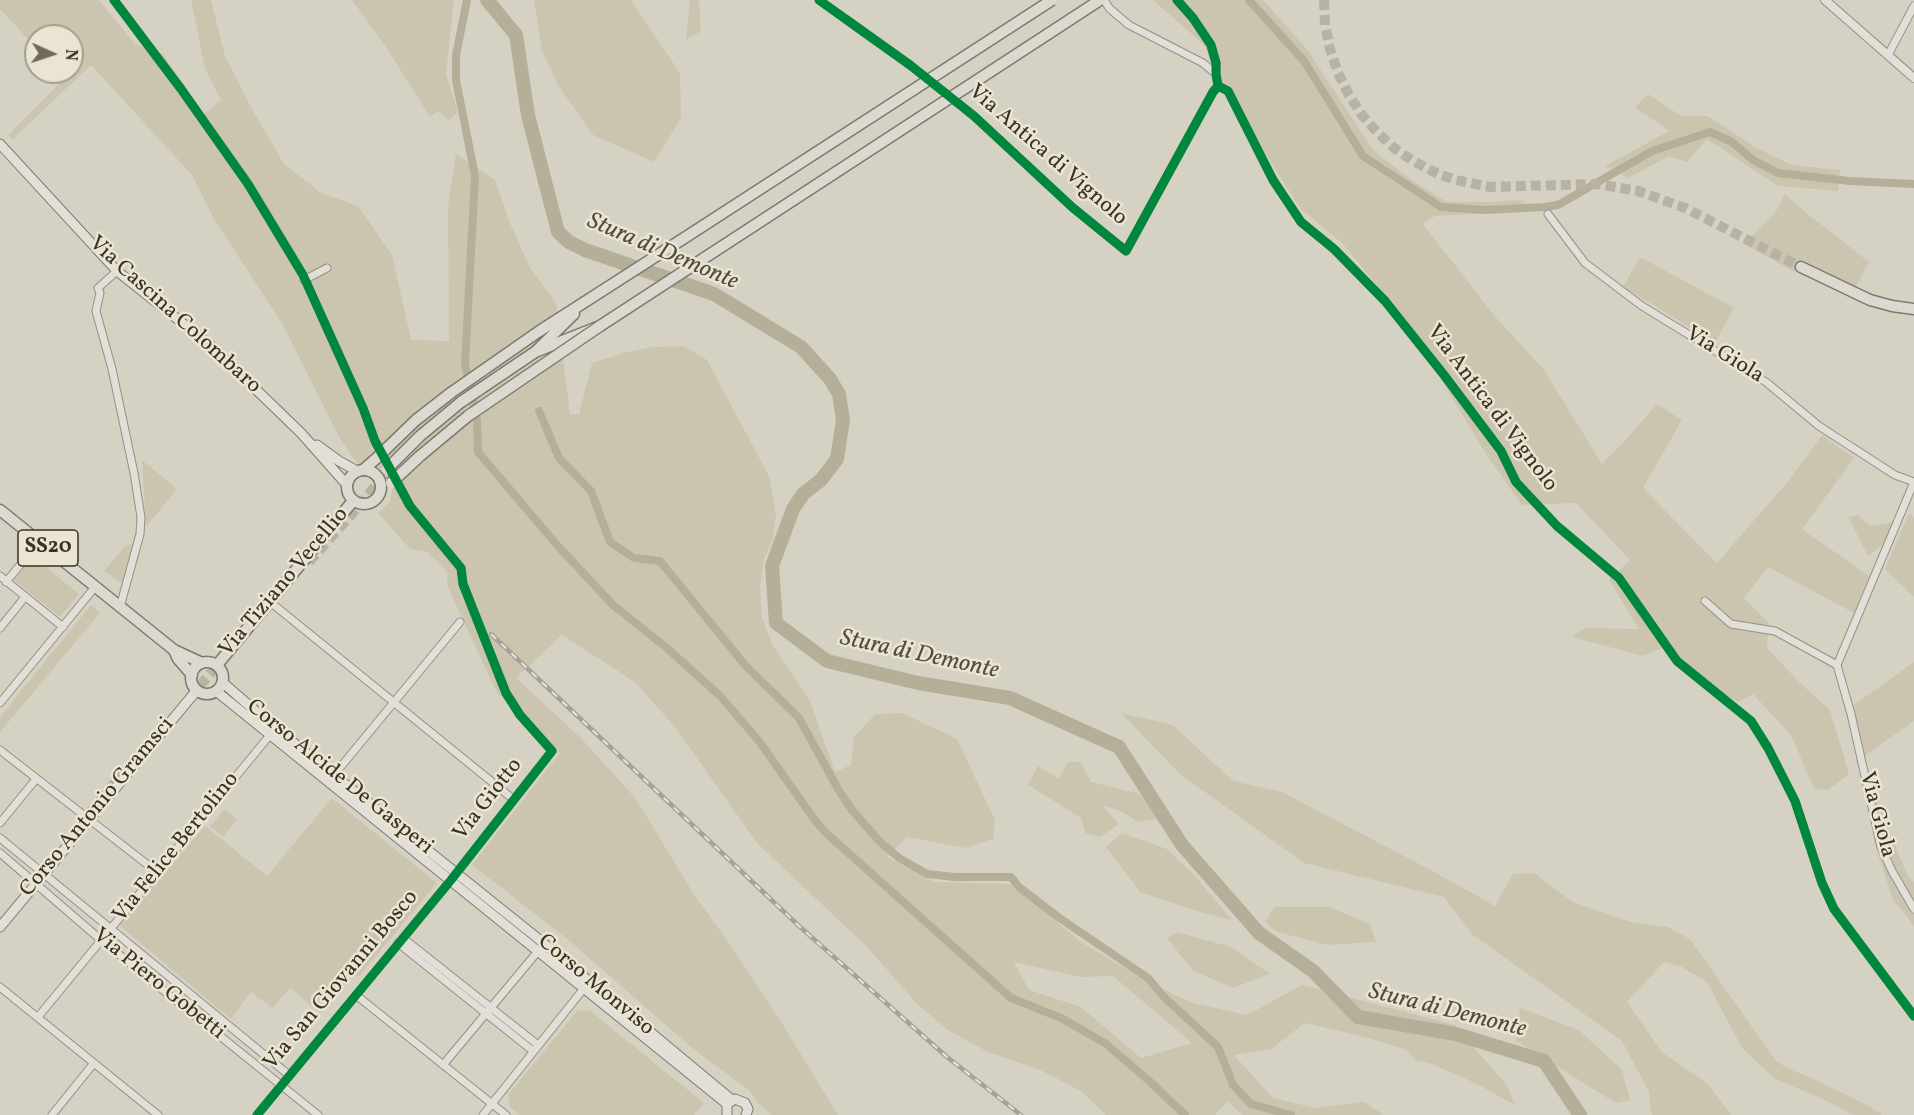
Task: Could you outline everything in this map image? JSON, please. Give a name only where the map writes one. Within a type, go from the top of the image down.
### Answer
[{"type":"main road","points":[[1052,0],[538,332],[452,392],[416,420],[378,457],[350,477],[347,491],[353,501],[363,505],[378,498],[386,486],[468,416],[600,326],[1102,0]]},
{"type":"main road","name":"Via Cascina Colombaro","points":[[0,144],[117,271],[210,345],[301,433],[347,485]]},
{"type":"main road","points":[[1801,267],[1870,300],[1914,309]]},
{"type":"main road","points":[[387,469],[445,415],[535,352],[594,297]]},
{"type":"main road","points":[[535,352],[600,326]]},
{"type":"main road","name":"Via Cascina Colombaro","points":[[301,433],[339,461],[360,470]]},
{"type":"main road","points":[[360,470],[370,471],[377,475],[386,486]]},
{"type":"main road","name":"Via Tiziano Vecellio","points":[[217,665],[353,501]]},
{"type":"main road","name":"SS20","points":[[0,510],[174,651],[202,663]]},
{"type":"main road","name":"SS20","points":[[174,651],[192,675]]},
{"type":"main road","points":[[210,662],[217,665],[222,671],[219,687],[208,694],[197,690],[192,683],[195,667],[210,662]]},
{"type":"main road","name":"Corso Alcide De Gasperi","points":[[219,687],[270,735],[454,876]]},
{"type":"main road","name":"Corso Alcide De Gasperi","points":[[219,687],[334,775],[454,876]]},
{"type":"main road","name":"Corso Antonio Gramsci","points":[[0,927],[197,690]]},
{"type":"main road","name":"Corso Monviso","points":[[454,876],[539,950],[730,1102]]},
{"type":"main road","name":"Corso Monviso","points":[[454,876],[730,1102]]},
{"type":"main road","points":[[727,1115],[730,1102],[739,1099],[745,1103],[748,1114]]},
{"type":"street","points":[[114,0],[182,89],[248,184],[308,279],[327,268]]},
{"type":"street","points":[[1102,0],[1129,25],[1203,63],[1216,74]]},
{"type":"street","points":[[1177,0],[1194,18],[1211,45],[1216,63],[1218,86]]},
{"type":"street","points":[[1825,0],[1914,78]]},
{"type":"street","points":[[1888,55],[1914,6]]},
{"type":"street","name":"Via Antica di Vignolo","points":[[847,20],[910,65],[974,116],[1072,207],[1126,251],[1215,87],[1218,86],[1228,91],[1273,180],[1301,222],[1334,249],[1384,301],[1501,451],[1516,482],[1557,526],[1619,578],[1677,661],[1751,721],[1768,748],[1795,801],[1822,883],[1834,909],[1914,1016]]},
{"type":"street","name":"Via Giola","points":[[1548,214],[1585,263],[1642,306],[1766,382],[1828,432],[1895,475],[1914,482],[1837,665],[1851,714],[1881,847],[1914,909]]},
{"type":"street","points":[[117,271],[98,288],[100,293],[96,311],[112,369],[141,517],[140,534],[120,607]]},
{"type":"street","name":"Via Giotto","points":[[308,279],[375,441],[410,506],[461,568],[463,584],[506,693],[520,715],[552,752],[454,876]]},
{"type":"street","points":[[39,542],[3,579],[63,627]]},
{"type":"street","points":[[0,703],[95,587]]},
{"type":"street","points":[[0,628],[25,597]]},
{"type":"street","points":[[269,601],[513,799]]},
{"type":"street","points":[[1705,601],[1731,624],[1775,631],[1837,665]]},
{"type":"street","points":[[334,775],[460,622]]},
{"type":"street","name":"Via Felice Bertolino","points":[[38,1017],[270,735]]},
{"type":"street","points":[[0,750],[156,872]]},
{"type":"street","points":[[0,823],[36,779]]},
{"type":"street","name":"Via Piero Gobetti","points":[[0,838],[289,1075]]},
{"type":"street","name":"Via Piero Gobetti","points":[[0,853],[101,940],[318,1115]]},
{"type":"street","name":"Via San Giovanni Bosco","points":[[257,1115],[454,876]]},
{"type":"street","points":[[401,941],[536,1048]]},
{"type":"street","points":[[443,1065],[539,950]]},
{"type":"street","points":[[0,987],[158,1115]]},
{"type":"street","points":[[483,1115],[585,987]]},
{"type":"street","points":[[356,995],[506,1115]]},
{"type":"street","points":[[52,1115],[94,1063]]},
{"type":"shaded area","points":[[0,0],[99,0],[135,44],[163,54],[204,114],[221,100],[205,69],[191,0],[211,0],[225,56],[284,164],[321,193],[358,206],[392,255],[411,340],[449,341],[448,206],[456,154],[495,180],[510,223],[529,266],[556,303],[570,414],[579,414],[592,363],[652,347],[684,346],[707,360],[769,476],[776,515],[773,540],[764,559],[760,586],[762,618],[773,646],[810,701],[835,772],[851,765],[854,737],[875,714],[902,713],[957,739],[995,820],[993,839],[965,848],[907,837],[887,857],[934,882],[1011,884],[1081,942],[1155,986],[1193,1003],[1247,1015],[1302,985],[1455,1025],[1508,1087],[1515,1105],[1475,1083],[1429,1063],[1417,1061],[1405,1049],[1305,1023],[1271,1049],[1234,1055],[1273,1098],[1316,1108],[1364,1102],[1384,1115],[1243,1115],[1227,1102],[1216,1115],[1106,1115],[1081,1091],[1042,1071],[986,1051],[948,1030],[918,1005],[868,948],[757,843],[675,727],[635,682],[562,635],[516,678],[581,738],[636,799],[693,893],[783,1025],[838,1115],[772,1115],[758,1103],[750,1091],[691,1047],[565,937],[472,865],[560,753],[497,693],[452,596],[447,583],[448,573],[427,552],[410,549],[378,513],[389,503],[393,487],[355,461],[339,437],[283,325],[214,219],[192,175],[91,65],[84,72],[84,24],[24,24],[24,35],[0,9]],"holes":[[[1014,962],[1081,977],[1113,976],[1192,1043],[1141,1058],[1081,1007],[1029,990]]]},
{"type":"shaded area","points":[[352,0],[454,0],[446,74],[458,112],[449,120],[438,111],[430,117],[386,47]]},
{"type":"shaded area","points":[[534,0],[631,0],[680,73],[681,118],[654,162],[593,135],[558,85],[542,51]]},
{"type":"shaded area","points":[[690,0],[699,0],[701,31],[686,40]]},
{"type":"shaded area","points":[[1153,0],[1263,0],[1307,49],[1373,150],[1410,179],[1447,202],[1522,200],[1529,211],[1435,216],[1423,224],[1493,314],[1544,370],[1602,464],[1657,404],[1682,420],[1643,488],[1717,563],[1789,480],[1822,435],[1854,458],[1802,529],[1869,576],[1854,613],[1768,567],[1744,598],[1769,623],[1767,648],[1830,710],[1849,774],[1828,790],[1814,789],[1791,735],[1753,694],[1738,702],[1707,684],[1665,647],[1643,656],[1572,637],[1585,628],[1639,629],[1609,580],[1630,560],[1576,503],[1522,505],[1486,454],[1403,317],[1342,243],[1300,208],[1215,74],[1204,45]]},
{"type":"shaded area","points":[[59,84],[71,84],[13,139],[8,135]]},
{"type":"shaded area","points":[[1648,94],[1681,116],[1708,116],[1757,148],[1792,165],[1840,170],[1838,191],[1778,186],[1707,139],[1687,162],[1669,156],[1628,178],[1605,166],[1669,131],[1635,107]]},
{"type":"shaded area","points":[[1785,194],[1869,262],[1856,287],[1802,260],[1795,272],[1744,244],[1775,213]]},
{"type":"shaded area","points":[[1640,257],[1734,308],[1715,342],[1623,287]]},
{"type":"shaded area","points":[[142,460],[177,489],[146,527],[144,495]]},
{"type":"shaded area","points":[[1909,513],[1914,518],[1914,597],[1885,569]]},
{"type":"shaded area","points":[[1858,515],[1870,526],[1894,522],[1886,542],[1868,556],[1848,517]]},
{"type":"shaded area","points":[[134,544],[124,585],[104,571],[125,546]]},
{"type":"shaded area","points":[[32,556],[79,594],[60,617],[14,580]]},
{"type":"shaded area","points":[[91,605],[100,613],[0,732],[0,717]]},
{"type":"shaded area","points":[[1914,662],[1914,721],[1863,757],[1886,824],[1908,876],[1914,882],[1914,926],[1893,900],[1873,839],[1878,830],[1851,707]]},
{"type":"shaded area","points":[[1121,713],[1173,725],[1233,781],[1282,792],[1495,906],[1513,874],[1534,873],[1573,902],[1634,923],[1668,927],[1690,939],[1776,1061],[1869,1106],[1882,1115],[1853,1115],[1825,1100],[1775,1079],[1742,1048],[1707,982],[1680,966],[1664,962],[1627,1002],[1662,1052],[1708,1084],[1731,1115],[1653,1115],[1649,1092],[1622,1041],[1473,935],[1444,897],[1304,863],[1180,774]]},
{"type":"shaded area","points":[[1068,762],[1081,762],[1091,782],[1140,794],[1159,818],[1138,822],[1119,810],[1102,806],[1119,824],[1100,837],[1085,833],[1081,818],[1028,785],[1038,766],[1059,779]]},
{"type":"shaded area","points":[[333,799],[437,883],[359,976],[348,977],[348,985],[344,985],[320,1013],[290,988],[272,1008],[251,992],[231,1019],[119,925],[205,826],[267,876]]},
{"type":"shaded area","points":[[225,809],[237,819],[223,837],[210,826]]},
{"type":"shaded area","points":[[1122,833],[1167,849],[1194,875],[1232,920],[1140,892],[1106,847]]},
{"type":"shaded area","points":[[1274,907],[1329,907],[1370,924],[1376,942],[1328,945],[1277,932],[1265,922]]},
{"type":"shaded area","points":[[1177,932],[1231,947],[1270,974],[1233,988],[1193,971],[1167,938]]},
{"type":"shaded area","points":[[1520,1008],[1579,1030],[1622,1070],[1630,1100],[1616,1103],[1516,1041]]},
{"type":"shaded area","points":[[589,1010],[704,1103],[694,1115],[520,1115],[510,1107],[508,1095],[577,1011]]},
{"type":"waterway","points":[[467,0],[456,55],[456,80],[475,176],[465,364],[477,420],[478,452],[557,545],[613,605],[668,649],[720,696],[759,741],[825,832],[1011,998],[1061,1018],[1105,1043],[1185,1115]]},
{"type":"waterway","name":"Stura di Demonte","points":[[487,0],[516,35],[528,115],[558,232],[569,242],[585,250],[714,294],[801,347],[830,379],[839,394],[843,420],[837,459],[821,480],[803,494],[793,509],[772,566],[776,623],[827,661],[918,683],[1010,698],[1119,747],[1182,845],[1259,933],[1313,971],[1358,1017],[1456,1034],[1544,1061],[1580,1115]]},
{"type":"waterway","points":[[1249,0],[1304,61],[1363,156],[1441,207],[1485,210],[1558,205],[1652,151],[1710,132],[1732,142],[1753,160],[1778,173],[1850,181],[1914,184]]},
{"type":"waterway","points":[[539,411],[559,458],[591,491],[610,542],[634,558],[660,561],[745,665],[799,718],[838,789],[852,810],[879,841],[899,858],[927,874],[955,877],[1011,877],[1019,887],[1058,917],[1148,978],[1164,997],[1218,1047],[1233,1085],[1251,1104],[1291,1115]]},
{"type":"tunnel","points":[[1324,0],[1325,25],[1330,49],[1349,95],[1377,132],[1413,161],[1438,174],[1490,187],[1597,184],[1638,191],[1685,208],[1801,267]]},
{"type":"tunnel","points":[[309,562],[366,498],[387,469]]},
{"type":"tunnel","points":[[190,697],[223,659]]},
{"type":"tunnel","points":[[80,824],[132,762]]},
{"type":"railway","points":[[491,634],[799,926],[947,1057],[1021,1115]]},
{"type":"cycle path","points":[[114,0],[248,184],[303,275],[363,408],[375,441],[410,506],[461,568],[463,584],[506,693],[520,715],[552,751],[451,880],[257,1115]]},
{"type":"cycle path","points":[[819,0],[910,65],[974,116],[1072,207],[1126,251],[1218,86]]},
{"type":"cycle path","points":[[1177,0],[1193,18],[1211,45],[1216,63],[1218,86]]},
{"type":"cycle path","points":[[1218,86],[1228,91],[1273,180],[1301,222],[1334,249],[1385,301],[1501,451],[1516,482],[1557,526],[1619,578],[1677,661],[1751,721],[1768,748],[1795,801],[1822,883],[1834,909],[1914,1016]]}]
